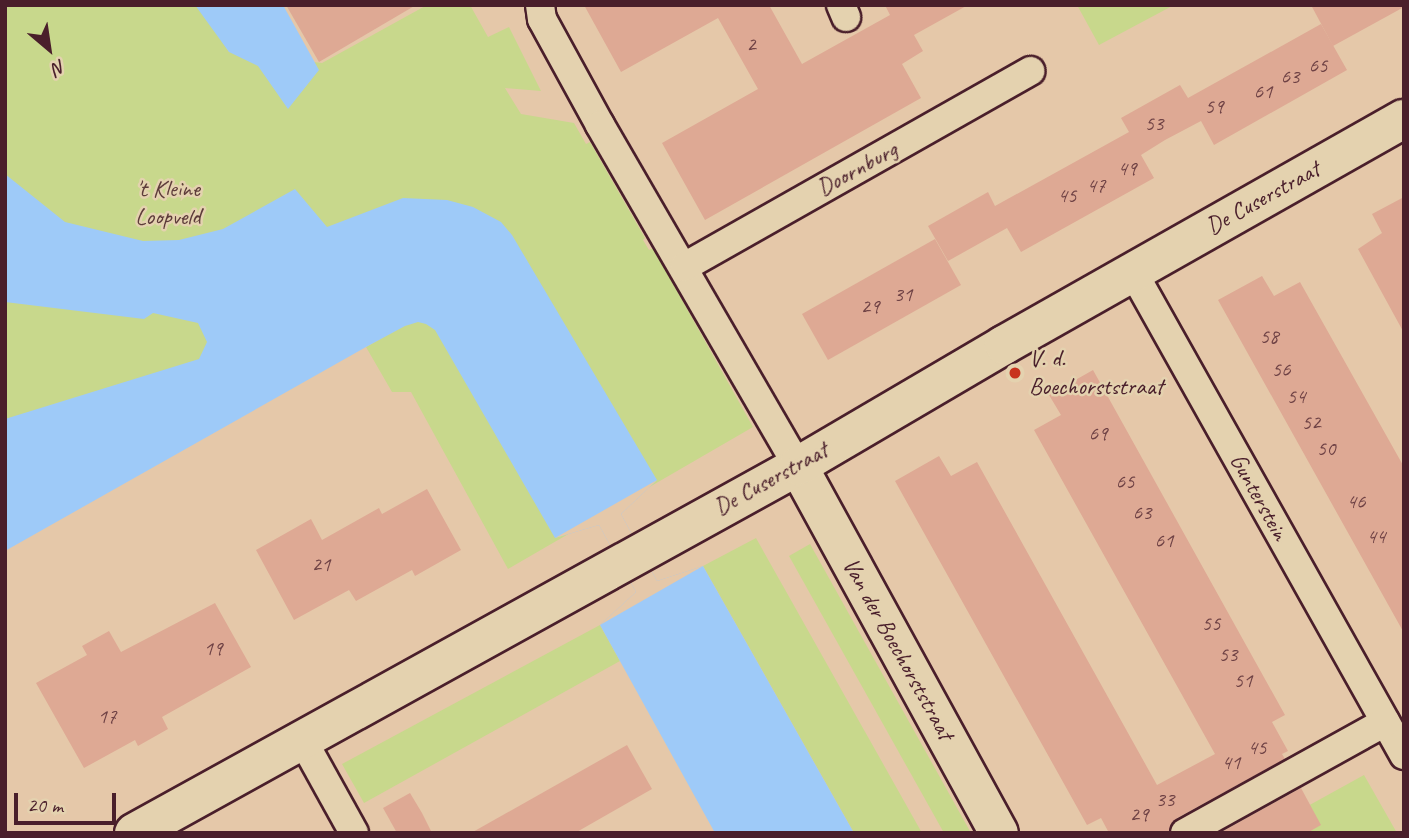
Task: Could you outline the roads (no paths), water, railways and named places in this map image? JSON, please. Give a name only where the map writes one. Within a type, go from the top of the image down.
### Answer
[{"type":"street","points":[[540,5],[542,19],[600,125],[798,466]]},
{"type":"street","name":"Doornburg","points":[[684,267],[1030,71]]},
{"type":"street","name":"De Cuserstraat","points":[[134,833],[630,556],[798,466],[1404,119]]},
{"type":"street","name":"Gunterstein","points":[[1133,272],[1404,755]]},
{"type":"street","name":"Van der Boechorststraat","points":[[798,466],[999,833]]},
{"type":"street","points":[[1185,833],[1385,722]]},
{"type":"street","points":[[302,739],[354,833]]},
{"type":"water","points":[[195,5],[283,5],[319,70],[288,109],[258,66],[229,52]]},
{"type":"water","points":[[5,174],[65,222],[143,241],[179,240],[223,229],[295,189],[327,227],[403,198],[447,200],[473,207],[501,222],[512,235],[657,480],[621,514],[657,581],[703,566],[854,833],[715,833],[600,625],[636,592],[599,525],[555,538],[435,330],[426,324],[418,322],[405,326],[366,347],[5,551],[5,419],[199,359],[207,342],[198,323],[153,313],[144,319],[5,302]]},
{"type":"place","name":"V. d. Boechorststraat","points":[[1015,373]]},
{"type":"park label","name":"'t Kleine Loopveld","points":[[168,203]]}]
